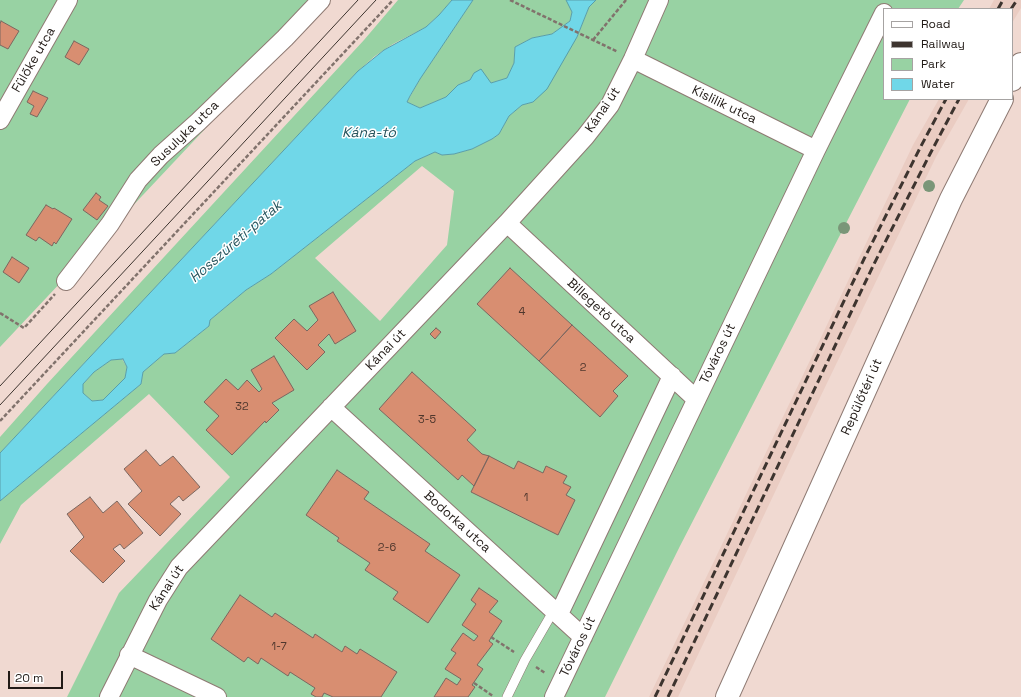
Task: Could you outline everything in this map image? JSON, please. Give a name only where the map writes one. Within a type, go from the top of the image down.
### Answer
[{"type":"street","name":"Fülőke utca","points":[[0,120],[68,0]]},
{"type":"street","name":"Susulyka utca","points":[[66,281],[110,224],[138,180],[161,155],[198,122],[285,38],[321,0]]},
{"type":"street","name":"Kánai út","points":[[109,697],[158,600],[179,567],[507,223],[589,132],[610,105],[633,59],[659,0]]},
{"type":"street","name":"Tóváros út","points":[[554,697],[816,150],[883,15]]},
{"type":"street","name":"Kislilik utca","points":[[633,59],[816,150]]},
{"type":"street","points":[[1013,78],[1021,64]]},
{"type":"street","name":"Repülőtéri út","points":[[727,697],[951,199],[1001,100]]},
{"type":"street","name":"Billegető utca","points":[[507,223],[696,399]]},
{"type":"street","points":[[556,612],[672,376]]},
{"type":"street","name":"Bodorka utca","points":[[331,407],[583,637]]},
{"type":"street","points":[[129,655],[217,697]]},
{"type":"lane","points":[[508,697],[526,660],[556,612]]},
{"type":"path","points":[[0,422],[393,0]]},
{"type":"path","points":[[510,0],[612,49]]},
{"type":"path","points":[[593,40],[626,0]]},
{"type":"path","points":[[0,313],[24,328],[66,281]]},
{"type":"path","points":[[474,683],[496,697]]},
{"type":"shaded area","points":[[994,0],[1021,0],[1021,8],[1013,21],[1013,8],[990,8]]},
{"type":"shaded area","points":[[938,100],[968,100],[936,157],[678,697],[649,697],[913,145]]},
{"type":"green space","points":[[0,0],[321,0],[198,122],[205,129],[0,347]]},
{"type":"green space","points":[[398,0],[452,0],[426,27],[393,44],[375,56],[358,71],[0,453],[0,437],[364,40]]},
{"type":"green space","points":[[473,0],[567,0],[572,12],[570,21],[552,34],[532,38],[515,47],[514,63],[507,78],[491,83],[474,73],[470,80],[458,85],[446,97],[420,108],[407,102],[420,79]]},
{"type":"green space","points":[[596,0],[964,0],[959,8],[883,8],[883,100],[909,100],[680,546],[605,697],[67,697],[119,593],[230,477],[149,394],[21,505],[0,544],[0,501],[141,384],[143,372],[164,354],[175,353],[209,326],[210,320],[246,290],[271,274],[415,161],[435,152],[442,155],[454,154],[472,149],[499,134],[509,116],[522,105],[533,102],[577,37],[589,7]],"holes":[[[422,166],[454,191],[447,245],[380,321],[315,258]]]},
{"type":"green space","points":[[122,359],[127,367],[125,378],[103,400],[92,401],[83,393],[83,384],[94,372],[111,360]]},
{"type":"water","name":"Kána-tó","points":[[452,0],[473,0],[420,79],[407,102],[420,108],[446,97],[458,85],[470,80],[474,73],[481,69],[491,83],[507,78],[514,63],[515,47],[532,38],[552,34],[570,21],[572,12],[566,0],[596,0],[589,7],[577,37],[547,89],[533,102],[522,105],[509,116],[499,134],[472,149],[454,154],[442,155],[435,152],[415,161],[271,274],[246,290],[210,320],[209,326],[175,353],[164,354],[143,372],[141,384],[0,501],[0,453],[358,71],[384,50],[426,27]],"holes":[[[123,359],[127,367],[125,378],[103,400],[92,401],[83,393],[83,384],[94,372],[111,360]]]},
{"type":"building","points":[[1,21],[19,31],[8,49],[0,45]]},
{"type":"building","points":[[74,41],[89,49],[79,65],[65,57]]},
{"type":"building","points":[[33,91],[48,98],[37,117],[30,114],[34,106],[27,102]]},
{"type":"building","points":[[96,193],[101,197],[99,200],[108,206],[97,220],[83,210]]},
{"type":"building","points":[[46,205],[72,219],[56,244],[54,242],[52,246],[39,237],[36,241],[26,235]]},
{"type":"building","points":[[12,257],[29,268],[19,283],[3,272]]},
{"type":"building","points":[[510,268],[572,325],[539,361],[477,304]]},
{"type":"building","points":[[333,292],[356,331],[335,344],[329,334],[318,345],[325,352],[307,370],[275,338],[294,319],[307,331],[318,320],[309,306]]},
{"type":"building","points":[[572,325],[628,376],[613,391],[618,396],[600,417],[539,361]]},
{"type":"building","points":[[436,328],[441,332],[435,339],[430,334]]},
{"type":"building","points":[[274,356],[294,390],[272,403],[279,410],[266,423],[265,421],[232,455],[206,430],[219,416],[204,402],[226,379],[238,390],[247,380],[259,392],[262,389],[251,370]]},
{"type":"building","points":[[412,372],[476,430],[467,440],[482,454],[489,456],[474,486],[462,475],[458,480],[379,409]]},
{"type":"building","points":[[146,450],[160,466],[173,456],[200,487],[183,501],[179,496],[170,504],[181,514],[160,536],[128,504],[142,491],[124,469]]},
{"type":"building","points":[[489,456],[514,469],[518,461],[543,473],[546,466],[567,476],[563,483],[571,487],[566,495],[575,500],[558,535],[471,492]]},
{"type":"building","points":[[337,470],[369,492],[364,499],[430,544],[425,551],[460,575],[428,623],[393,599],[398,592],[365,570],[370,563],[337,541],[339,538],[306,515]]},
{"type":"building","points":[[90,497],[103,513],[117,501],[143,533],[124,549],[120,544],[113,549],[125,561],[103,583],[70,551],[84,537],[67,514]]},
{"type":"building","points":[[479,588],[498,601],[489,612],[502,621],[489,641],[493,644],[477,665],[483,669],[472,685],[475,687],[468,697],[434,697],[446,678],[457,685],[461,679],[445,669],[456,653],[451,650],[463,633],[474,641],[478,636],[462,625],[476,604],[471,600]]},
{"type":"building","points":[[240,595],[272,617],[275,613],[313,638],[315,634],[342,652],[345,646],[357,654],[360,649],[397,672],[381,697],[333,697],[324,693],[322,697],[316,697],[311,694],[315,688],[290,672],[288,676],[261,658],[258,664],[248,657],[244,662],[211,639]]},
{"type":"tram line","points":[[0,386],[358,0]]},
{"type":"tram line","points":[[0,405],[376,0]]},
{"type":"railway","points":[[999,8],[1003,0]]},
{"type":"railway","points":[[1012,8],[1017,0]]},
{"type":"railway","points":[[655,697],[864,259],[945,100]]},
{"type":"railway","points":[[668,697],[874,264],[958,100]]},
{"type":"water label","name":"Hosszúréti-patak","points":[[236,242]]}]
